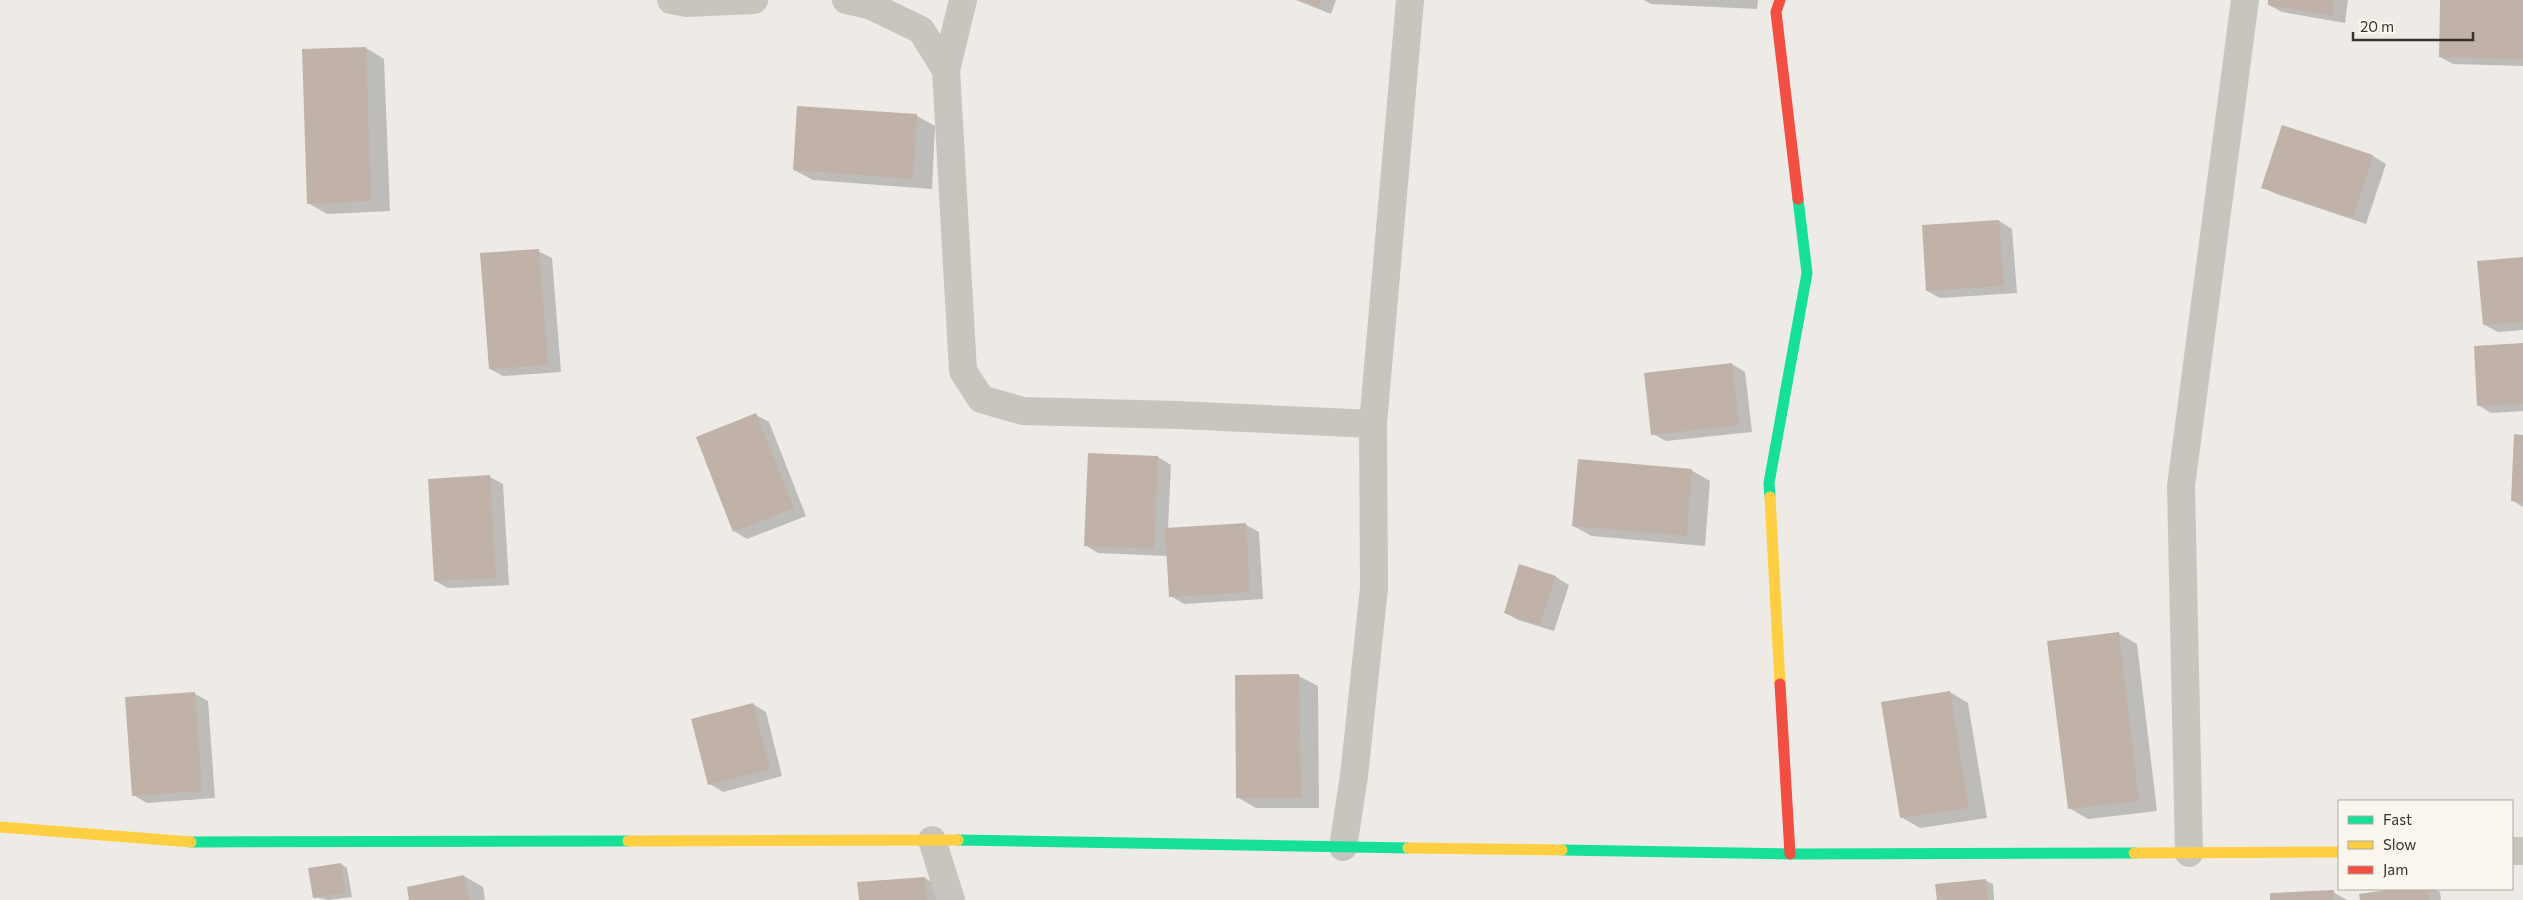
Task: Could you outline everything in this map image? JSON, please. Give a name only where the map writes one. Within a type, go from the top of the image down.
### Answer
[{"type":"street","points":[[671,0],[687,3],[754,0]]},
{"type":"street","points":[[846,0],[869,5],[922,30],[946,70]]},
{"type":"street","points":[[963,0],[946,70],[963,371],[981,399],[1023,411],[1178,415],[1372,424]]},
{"type":"street","points":[[1343,846],[1354,776],[1374,588],[1372,424],[1410,0]]},
{"type":"street","points":[[1780,0],[1776,12],[1807,272],[1769,483],[1790,854]]},
{"type":"street","points":[[2189,853],[2180,486],[2245,0]]},
{"type":"street","points":[[0,827],[197,843],[932,840],[1790,854],[2338,852]]},
{"type":"street","points":[[932,840],[951,900]]},
{"type":"building","points":[[1299,0],[1321,0],[1318,7]]},
{"type":"building","points":[[2268,0],[2334,0],[2332,16],[2268,5]]},
{"type":"building","points":[[2440,0],[2523,0],[2523,59],[2439,57]]},
{"type":"building","points":[[366,47],[371,201],[307,204],[302,49]]},
{"type":"building","points":[[797,106],[917,114],[913,179],[793,170]]},
{"type":"building","points":[[2282,125],[2373,155],[2353,218],[2261,188]]},
{"type":"building","points":[[1999,220],[2004,286],[1926,291],[1922,225]]},
{"type":"building","points":[[539,249],[548,365],[489,369],[480,253]]},
{"type":"building","points":[[2523,257],[2523,322],[2483,325],[2477,261]]},
{"type":"building","points":[[2523,343],[2523,404],[2477,406],[2474,346]]},
{"type":"building","points":[[1732,363],[1739,425],[1651,435],[1644,373]]},
{"type":"building","points":[[756,413],[794,508],[733,532],[696,437]]},
{"type":"building","points":[[2514,434],[2523,435],[2523,502],[2511,501]]},
{"type":"building","points":[[1088,453],[1158,456],[1154,549],[1084,546]]},
{"type":"building","points":[[1578,459],[1692,469],[1687,536],[1572,526]]},
{"type":"building","points":[[490,475],[496,578],[434,581],[428,479]]},
{"type":"building","points":[[1246,523],[1250,592],[1169,597],[1165,528]]},
{"type":"building","points":[[1519,564],[1556,576],[1540,625],[1504,613]]},
{"type":"building","points":[[2119,632],[2139,801],[2068,809],[2047,641]]},
{"type":"building","points":[[1299,674],[1301,798],[1236,798],[1235,675]]},
{"type":"building","points":[[1950,691],[1969,808],[1900,818],[1881,702]]},
{"type":"building","points":[[195,692],[202,791],[132,796],[125,697]]},
{"type":"building","points":[[753,703],[770,769],[708,785],[691,719]]},
{"type":"building","points":[[341,863],[346,893],[313,898],[308,868]]},
{"type":"building","points":[[464,875],[469,900],[409,900],[407,887]]},
{"type":"building","points":[[925,877],[927,900],[859,900],[857,882]]},
{"type":"building","points":[[1986,879],[1988,900],[1937,900],[1935,884]]},
{"type":"building","points":[[2334,890],[2334,900],[2270,900],[2270,893]]},
{"type":"building","points":[[2387,890],[2428,890],[2430,900],[2360,900],[2359,894]]},
{"type":"traffic: fast","points":[[1770,497],[1769,483],[1807,273],[1798,199]]},
{"type":"traffic: fast","points":[[958,840],[1408,848]]},
{"type":"traffic: fast","points":[[191,842],[628,841]]},
{"type":"traffic: fast","points":[[1562,850],[1790,854],[2134,853]]},
{"type":"traffic: slow","points":[[1770,497],[1780,684]]},
{"type":"traffic: slow","points":[[0,827],[191,842]]},
{"type":"traffic: slow","points":[[628,841],[958,840]]},
{"type":"traffic: slow","points":[[1408,848],[1562,850]]},
{"type":"traffic: slow","points":[[2134,853],[2338,852]]},
{"type":"traffic: jam","points":[[1780,0],[1776,12],[1798,199]]},
{"type":"traffic: jam","points":[[1780,684],[1790,854]]}]
